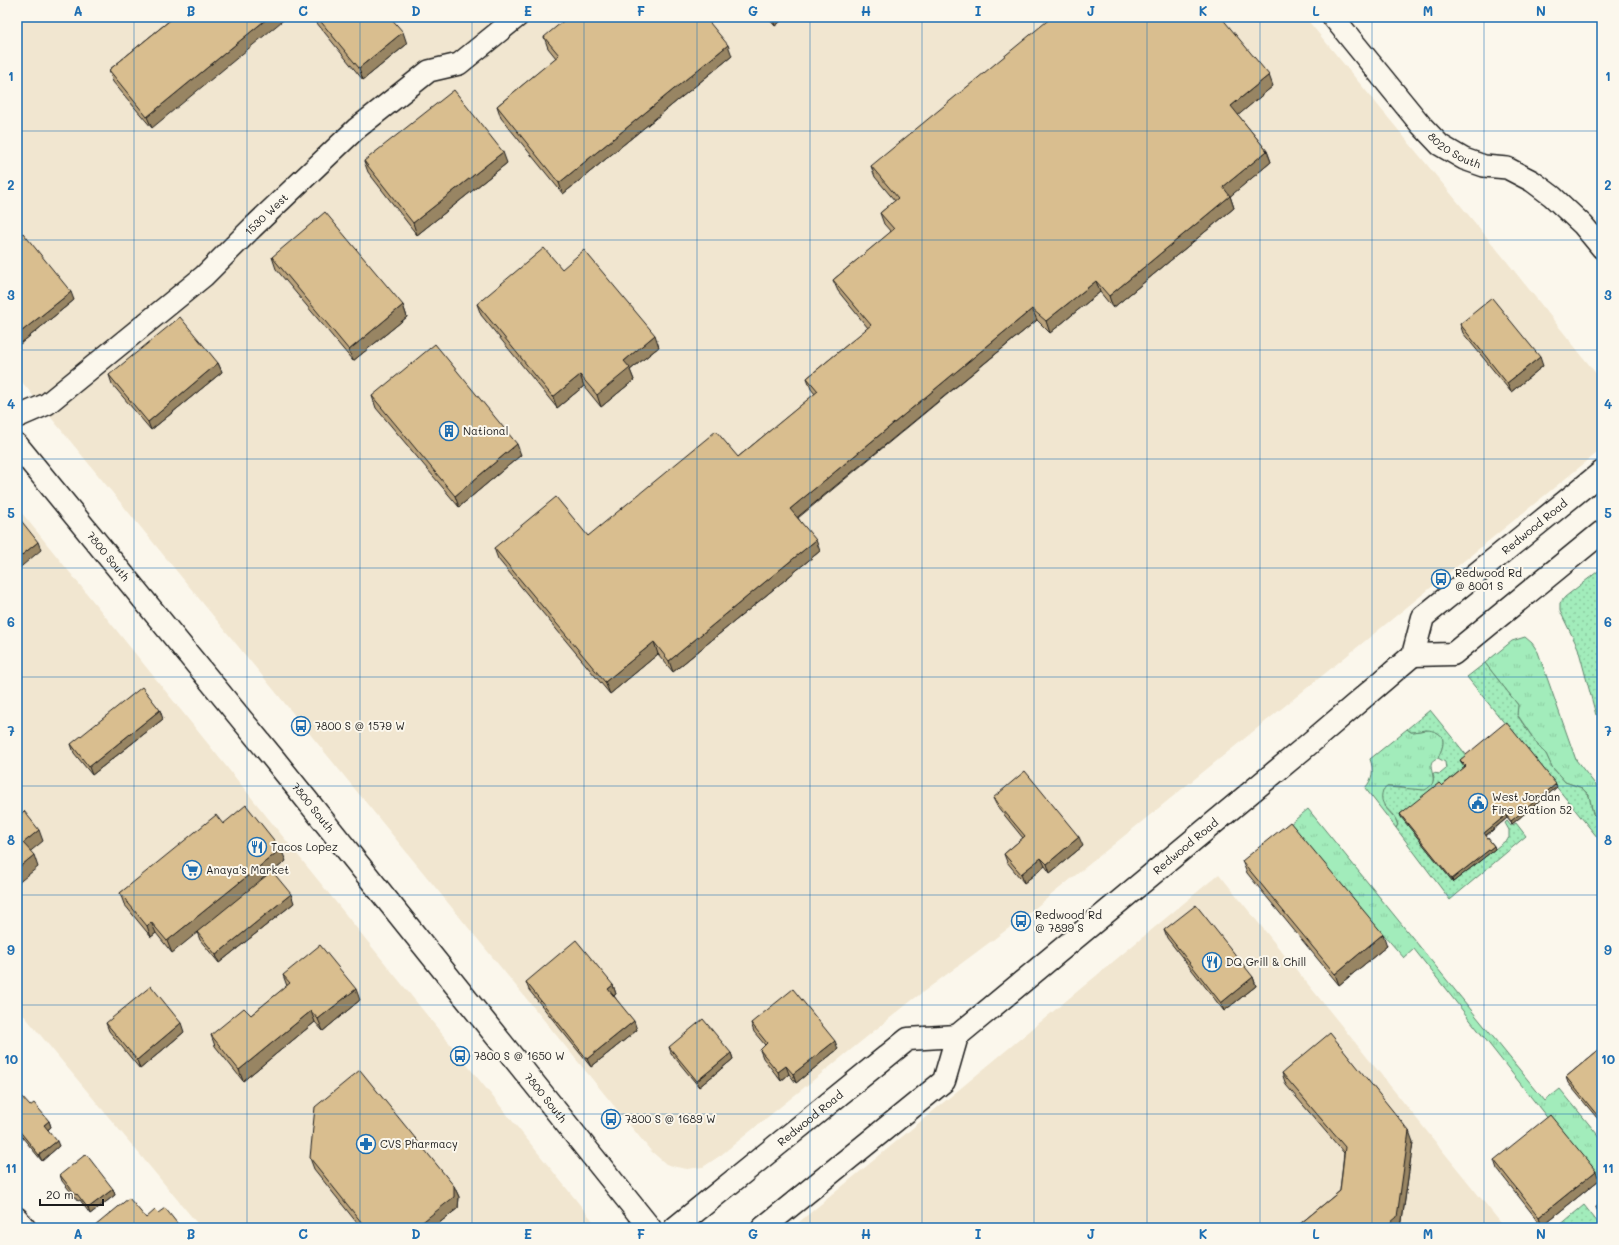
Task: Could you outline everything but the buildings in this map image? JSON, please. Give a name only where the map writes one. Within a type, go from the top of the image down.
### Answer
[{"type":"main road","name":"7800 South","points":[[17,445],[256,737],[650,1228]]},
{"type":"main road","name":"Redwood Road","points":[[675,1228],[908,1039],[957,1036],[1261,784],[1413,655],[1422,617],[1602,472]]},
{"type":"main road","points":[[1413,655],[1453,654],[1602,532]]},
{"type":"main road","points":[[763,1228],[944,1081],[957,1036]]},
{"type":"street","name":"1530 West","points":[[17,417],[47,404],[204,276],[252,228],[362,124],[429,71],[459,64],[517,17]]},
{"type":"street","name":"8020 South","points":[[1333,17],[1421,125],[1440,145],[1464,159],[1484,166],[1507,168],[1532,181],[1552,196],[1583,225],[1602,248]]},
{"type":"street","points":[[17,1218],[25,1228]]},
{"type":"shaded area","points":[[17,17],[1305,17],[1504,258],[1602,381],[1602,449],[1029,913],[911,1001],[721,1155],[703,1167],[687,1169],[676,1167],[666,1164],[651,1151],[17,376]]},
{"type":"shaded area","points":[[17,507],[598,1228],[201,1228],[17,1007]]},
{"type":"shaded area","points":[[1219,874],[1505,1228],[792,1228]]},
{"type":"green space","points":[[1602,568],[1602,710],[1596,715],[1578,648],[1560,611],[1560,603],[1565,597]]},
{"type":"green space","points":[[1525,637],[1532,643],[1538,652],[1576,760],[1602,793],[1602,821],[1593,814],[1589,795],[1582,788],[1565,782],[1552,767],[1546,754],[1539,747],[1517,714],[1518,705],[1485,663],[1512,641]]},
{"type":"green space","points":[[1485,663],[1518,705],[1517,715],[1539,747],[1546,754],[1552,767],[1565,782],[1582,788],[1589,796],[1593,814],[1602,821],[1602,843],[1467,677]]},
{"type":"green space","points":[[1430,710],[1468,757],[1467,769],[1443,789],[1495,849],[1509,838],[1509,830],[1505,823],[1507,821],[1511,826],[1516,823],[1526,836],[1450,900],[1396,828],[1398,825],[1396,820],[1382,801],[1383,790],[1387,787],[1425,790],[1434,779],[1433,773],[1440,774],[1446,769],[1445,762],[1438,758],[1443,744],[1440,734],[1428,730],[1411,732],[1407,729]]},
{"type":"green space","points":[[1407,729],[1411,732],[1429,730],[1436,732],[1442,737],[1443,744],[1438,758],[1433,760],[1431,763],[1433,783],[1430,787],[1424,791],[1417,791],[1399,787],[1387,787],[1384,806],[1395,818],[1398,825],[1396,828],[1365,788],[1370,781],[1372,774],[1370,759]]},
{"type":"green space","points":[[1308,809],[1545,1101],[1560,1089],[1602,1140],[1602,1187],[1414,949],[1404,958],[1377,927],[1374,930],[1289,825]]},
{"type":"green space","points":[[1584,1205],[1602,1228],[1561,1228],[1559,1226]]},
{"type":"place","name":"National","points":[[449,431]]},
{"type":"place","name":"Redwood Rd @ 8001 S","points":[[1441,579]]},
{"type":"place","name":"7800 S @ 1579 W","points":[[301,726]]},
{"type":"place","name":"West Jordan Fire Station 52","points":[[1478,803]]},
{"type":"place","name":"Tacos Lopez","points":[[257,847]]},
{"type":"place","name":"Anaya's Market","points":[[192,870]]},
{"type":"place","name":"Redwood Rd @ 7899 S","points":[[1021,921]]},
{"type":"place","name":"DQ Grill & Chill","points":[[1212,962]]},
{"type":"place","name":"7800 S @ 1650 W","points":[[460,1056]]},
{"type":"place","name":"7800 S @ 1689 W","points":[[611,1119]]},
{"type":"place","name":"CVS Pharmacy","points":[[366,1144]]}]
